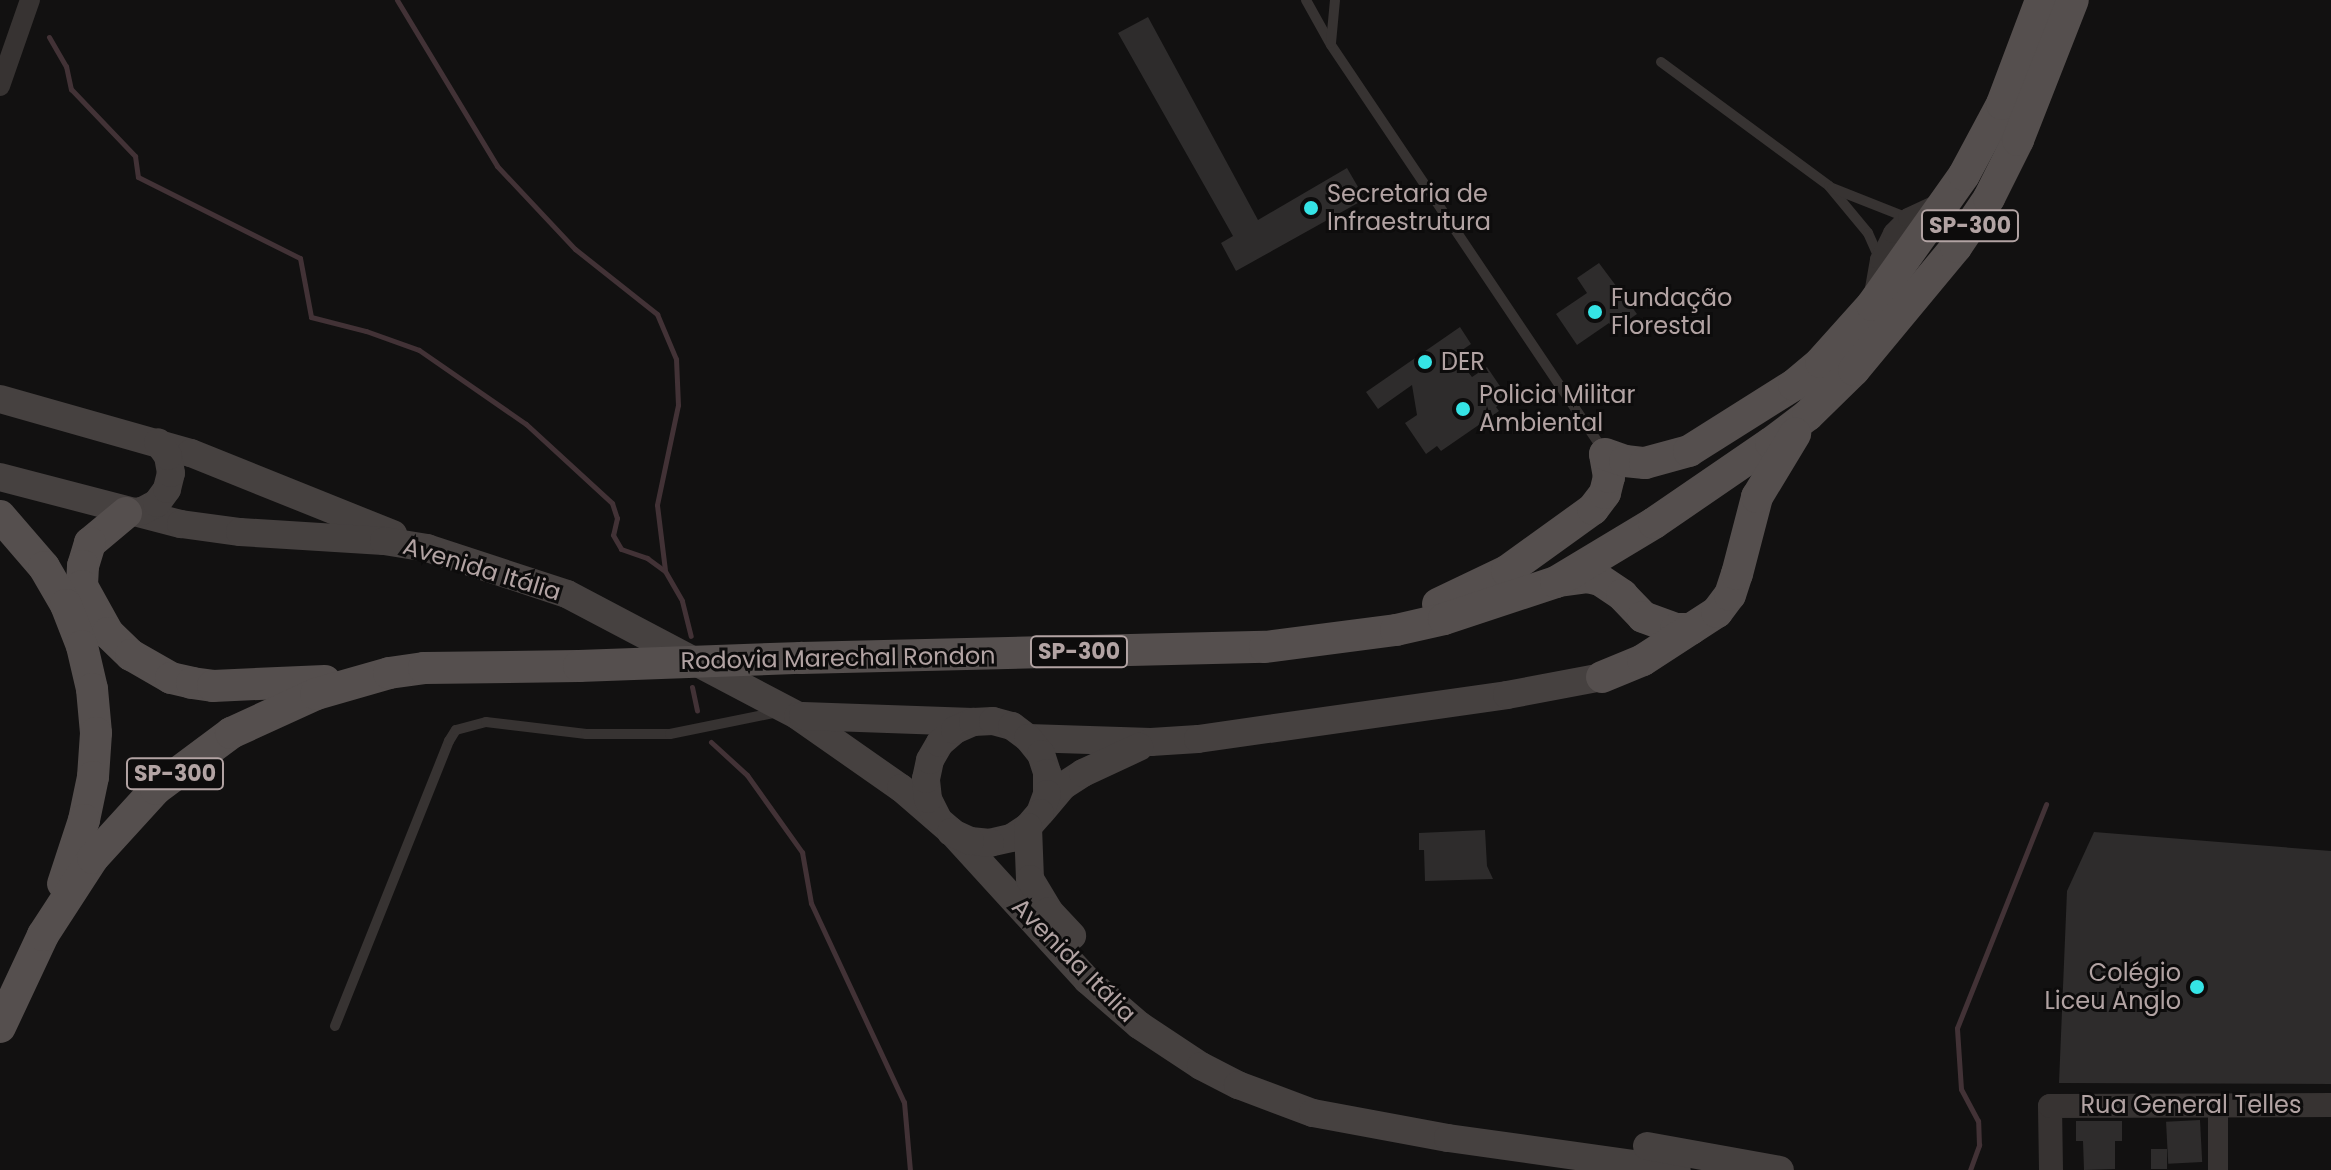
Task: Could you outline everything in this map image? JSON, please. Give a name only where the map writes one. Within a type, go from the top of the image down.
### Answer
[{"type":"main road","points":[[1357,636],[1482,584],[1573,524],[1593,509],[1605,493],[1609,477],[1605,454],[1625,461],[1645,463],[1668,459],[1712,439],[1794,385],[1848,334],[1947,201],[1996,118],[2041,0]]},
{"type":"main road","name":"Rodovia Marechal Rondon","points":[[0,1027],[43,935],[93,858],[123,822],[193,759],[272,712],[360,680],[424,668],[1265,647],[1357,636],[1444,619],[1556,582],[1654,523],[1808,415],[1898,321],[1956,247],[1989,198],[2018,140],[2073,0]]},
{"type":"main road","points":[[2,398],[158,442],[427,548]]},
{"type":"main road","points":[[1028,738],[1151,742],[1297,726],[1624,671],[1717,612],[1730,595],[1757,497],[1769,473],[1808,415]]},
{"type":"main road","points":[[158,442],[169,465],[167,489],[150,507],[126,513],[90,543],[83,566],[82,586],[108,633],[131,655],[171,678],[213,686],[360,680]]},
{"type":"main road","name":"Avenida Itália","points":[[0,477],[126,513],[240,532],[384,541],[427,548],[567,594],[793,713],[944,824],[1087,980],[1114,1005],[1166,1044],[1238,1085],[1313,1113],[1364,1124],[1677,1170]]},
{"type":"main road","points":[[0,516],[44,567],[66,605],[82,646],[92,689],[96,733],[93,777],[84,820],[43,935]]},
{"type":"main road","points":[[1556,582],[1587,577],[1600,580],[1622,595],[1633,610],[1660,624],[1691,629]]},
{"type":"main road","points":[[1602,677],[1625,653],[1631,638],[1633,610]]},
{"type":"main road","name":"Avenida Itália","points":[[793,713],[849,720],[973,722]]},
{"type":"main road","points":[[1034,820],[1047,794],[1047,773],[1041,754],[1028,738],[1012,726],[993,721],[973,722],[955,730],[940,743],[930,760],[926,779],[928,799],[944,824],[970,841],[990,843],[1011,838],[1034,820],[1063,786],[1083,773],[1151,742]]},
{"type":"main road","name":"Avenida Itália","points":[[1034,820],[1027,863],[1030,879],[1049,911],[1101,967],[1151,1010],[1210,1050],[1246,1068],[1318,1094],[1368,1105],[1716,1156],[1780,1170]]},
{"type":"street","points":[[0,86],[30,0]]},
{"type":"street","points":[[1872,305],[1880,260],[1893,233],[1908,218],[1947,201]]},
{"type":"street","points":[[2218,1104],[2218,1170]]},
{"type":"street","name":"Rua General Telles","points":[[2051,1170],[2050,1106],[2331,1105]]},
{"type":"lane","points":[[1306,0],[1331,45],[1605,454]]},
{"type":"lane","points":[[1331,45],[1335,0]]},
{"type":"lane","points":[[1661,62],[1829,186],[1868,233],[1880,260]]},
{"type":"lane","points":[[1829,186],[1908,218]]},
{"type":"lane","points":[[335,1026],[456,730],[486,722],[586,734],[670,734],[793,713]]},
{"type":"building","points":[[1148,17],[1258,220],[1347,168],[1365,199],[1236,271],[1221,243],[1233,236],[1118,33]]},
{"type":"building","points":[[1599,263],[1637,314],[1614,330],[1609,323],[1577,345],[1556,314],[1587,293],[1577,278]]},
{"type":"building","points":[[1460,327],[1471,344],[1455,355],[1472,377],[1487,367],[1508,398],[1496,407],[1499,411],[1441,451],[1437,446],[1426,454],[1405,423],[1417,415],[1412,385],[1378,409],[1366,392]]},
{"type":"building","points":[[1485,830],[1487,866],[1493,879],[1425,881],[1424,850],[1419,850],[1419,833]]},
{"type":"building","name":"Colégio Liceu Anglo","points":[[2094,832],[2331,851],[2331,1084],[2059,1083],[2067,891]]},
{"type":"building","points":[[2200,1120],[2202,1162],[2168,1164],[2166,1122]]},
{"type":"building","points":[[2076,1121],[2122,1121],[2122,1141],[2115,1141],[2115,1169],[2084,1170],[2083,1141],[2076,1141]]},
{"type":"building","points":[[2151,1149],[2167,1149],[2167,1169],[2151,1169]]},
{"type":"waterway","points":[[397,0],[497,166],[575,249],[657,314],[676,359],[678,405],[657,505],[665,570]]},
{"type":"waterway","points":[[49,37],[66,66],[71,89],[135,156],[138,177],[300,258],[311,317],[366,331],[419,350],[526,424],[612,503],[617,518],[613,535],[621,549],[647,558],[665,571],[682,601],[691,636]]},
{"type":"waterway","points":[[692,687],[697,710]]},
{"type":"waterway","points":[[711,742],[747,775],[802,852],[811,903],[904,1102],[910,1170]]},
{"type":"waterway","points":[[1970,1170],[1979,1145],[1978,1121],[1961,1089],[1957,1028],[2046,804]]},
{"type":"place","name":"Secretaria de Infraestrutura","points":[[1311,208]]},
{"type":"place","name":"Fundação Florestal","points":[[1595,312]]},
{"type":"place","name":"DER","points":[[1425,362]]},
{"type":"place","name":"Policia Militar Ambiental","points":[[1463,409]]},
{"type":"place","name":"Colégio Liceu Anglo","points":[[2197,987]]}]
